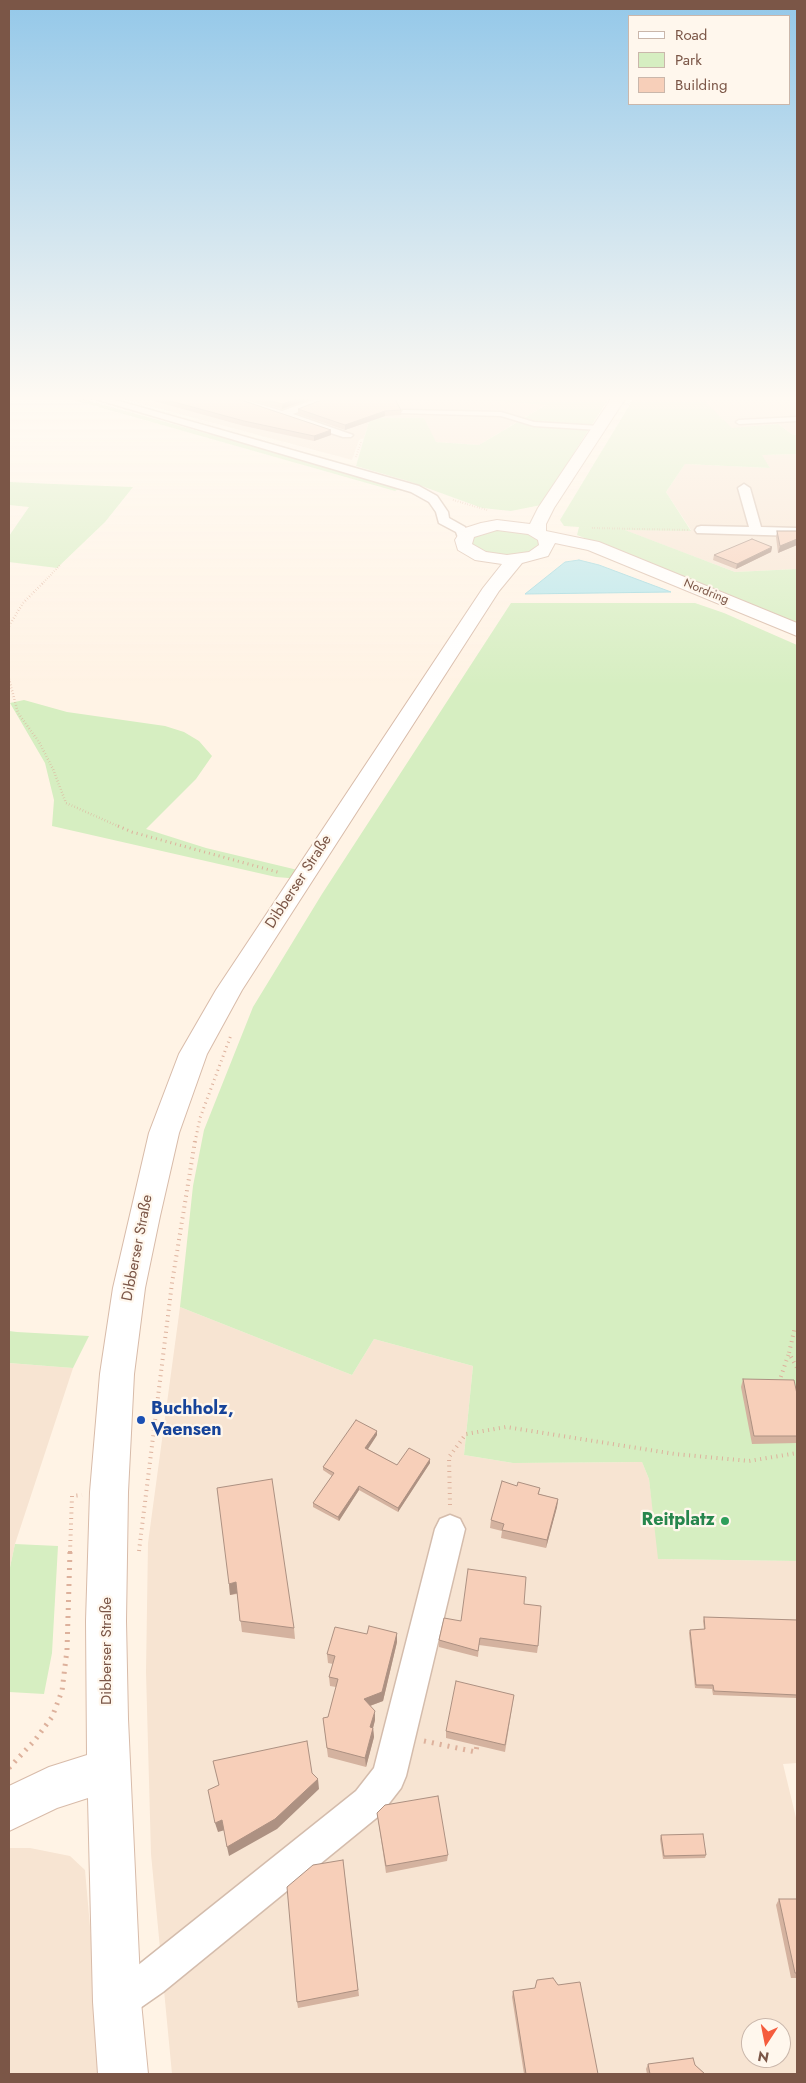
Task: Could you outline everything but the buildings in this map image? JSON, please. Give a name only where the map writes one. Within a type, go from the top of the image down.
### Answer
[{"type":"main road","points":[[484,557],[516,559],[533,556],[542,540],[538,524],[556,493]]},
{"type":"main road","points":[[492,588],[493,565],[484,557],[466,548],[462,541],[464,536],[474,530],[487,526],[511,525],[526,521],[546,508]]},
{"type":"main road","points":[[511,525],[542,540]]},
{"type":"main road","name":"Nordring","points":[[542,540],[615,556],[797,630]]},
{"type":"main road","name":"Dibberser Straße","points":[[123,2074],[117,2002],[109,1769],[106,1621],[109,1492],[116,1383],[129,1288],[164,1133],[193,1054],[229,990],[492,588],[516,559]]},
{"type":"main road","points":[[9,1808],[49,1789],[109,1769]]},
{"type":"street","points":[[423,493],[434,499],[442,512],[443,520],[461,530],[464,536]]},
{"type":"street","points":[[745,493],[756,531]]},
{"type":"street","points":[[442,512],[464,524],[487,526]]},
{"type":"street","points":[[701,530],[797,532]]},
{"type":"street","points":[[117,2002],[150,1979],[368,1803],[389,1776],[450,1528]]},
{"type":"path","points":[[592,528],[701,530]]},
{"type":"path","points":[[9,626],[23,603],[61,564]]},
{"type":"path","points":[[9,679],[18,713],[39,742],[53,768],[66,803],[132,832],[301,879]]},
{"type":"path","points":[[139,1556],[172,1283],[188,1180],[200,1118],[234,1029]]},
{"type":"path","points":[[777,1388],[789,1353],[795,1327],[797,1328]]},
{"type":"path","points":[[789,1353],[797,1368]]},
{"type":"path","points":[[450,1528],[449,1457],[466,1434],[506,1427],[675,1454],[749,1461],[797,1453]]},
{"type":"path","points":[[9,1768],[35,1740],[52,1717],[62,1691],[67,1650],[72,1496],[147,1489]]},
{"type":"path","points":[[399,1735],[476,1752],[477,1746]]},
{"type":"shaded area","points":[[667,493],[797,493],[797,569],[735,572],[624,530],[691,530]]},
{"type":"shaded area","points":[[180,1307],[352,1375],[374,1339],[473,1366],[464,1455],[513,1463],[642,1462],[649,1479],[659,1559],[797,1561],[797,1763],[783,1764],[797,1822],[797,2074],[172,2074],[151,1854],[146,1672],[148,1543]]},
{"type":"shaded area","points":[[9,1363],[73,1368],[15,1544],[9,1572]]},
{"type":"shaded area","points":[[9,1848],[30,1848],[70,1856],[85,1870],[103,2074],[9,2074]]},
{"type":"green space","points":[[9,493],[128,493],[105,522],[57,568],[9,562],[9,536],[29,507],[9,505]]},
{"type":"green space","points":[[441,493],[548,493],[541,505],[511,511],[482,508]]},
{"type":"green space","points":[[576,493],[667,493],[691,531],[625,530],[735,572],[797,569],[797,625],[577,535],[579,527],[564,526],[560,520]]},
{"type":"green space","points":[[495,529],[526,532],[539,540],[539,544],[529,552],[514,556],[489,554],[473,546],[474,536]]},
{"type":"green space","points":[[511,603],[695,603],[724,613],[797,645],[797,1561],[658,1559],[649,1479],[642,1462],[513,1463],[464,1455],[473,1366],[374,1339],[352,1375],[180,1307],[193,1186],[204,1130],[253,1007],[322,894]]},
{"type":"green space","points":[[24,700],[67,712],[165,726],[184,732],[199,741],[212,756],[196,779],[146,829],[206,848],[306,872],[301,879],[276,877],[52,826],[54,800],[45,763],[10,703]]},
{"type":"green space","points":[[9,1331],[89,1336],[73,1368],[9,1363]]},
{"type":"green space","points":[[15,1544],[58,1546],[52,1653],[44,1694],[9,1692],[9,1572]]},
{"type":"water","points":[[579,560],[599,565],[671,592],[525,594],[565,562]]},
{"type":"place","name":"Buchholz, Vaensen","points":[[141,1420]]},
{"type":"place","name":"Reitplatz","points":[[725,1521]]}]
